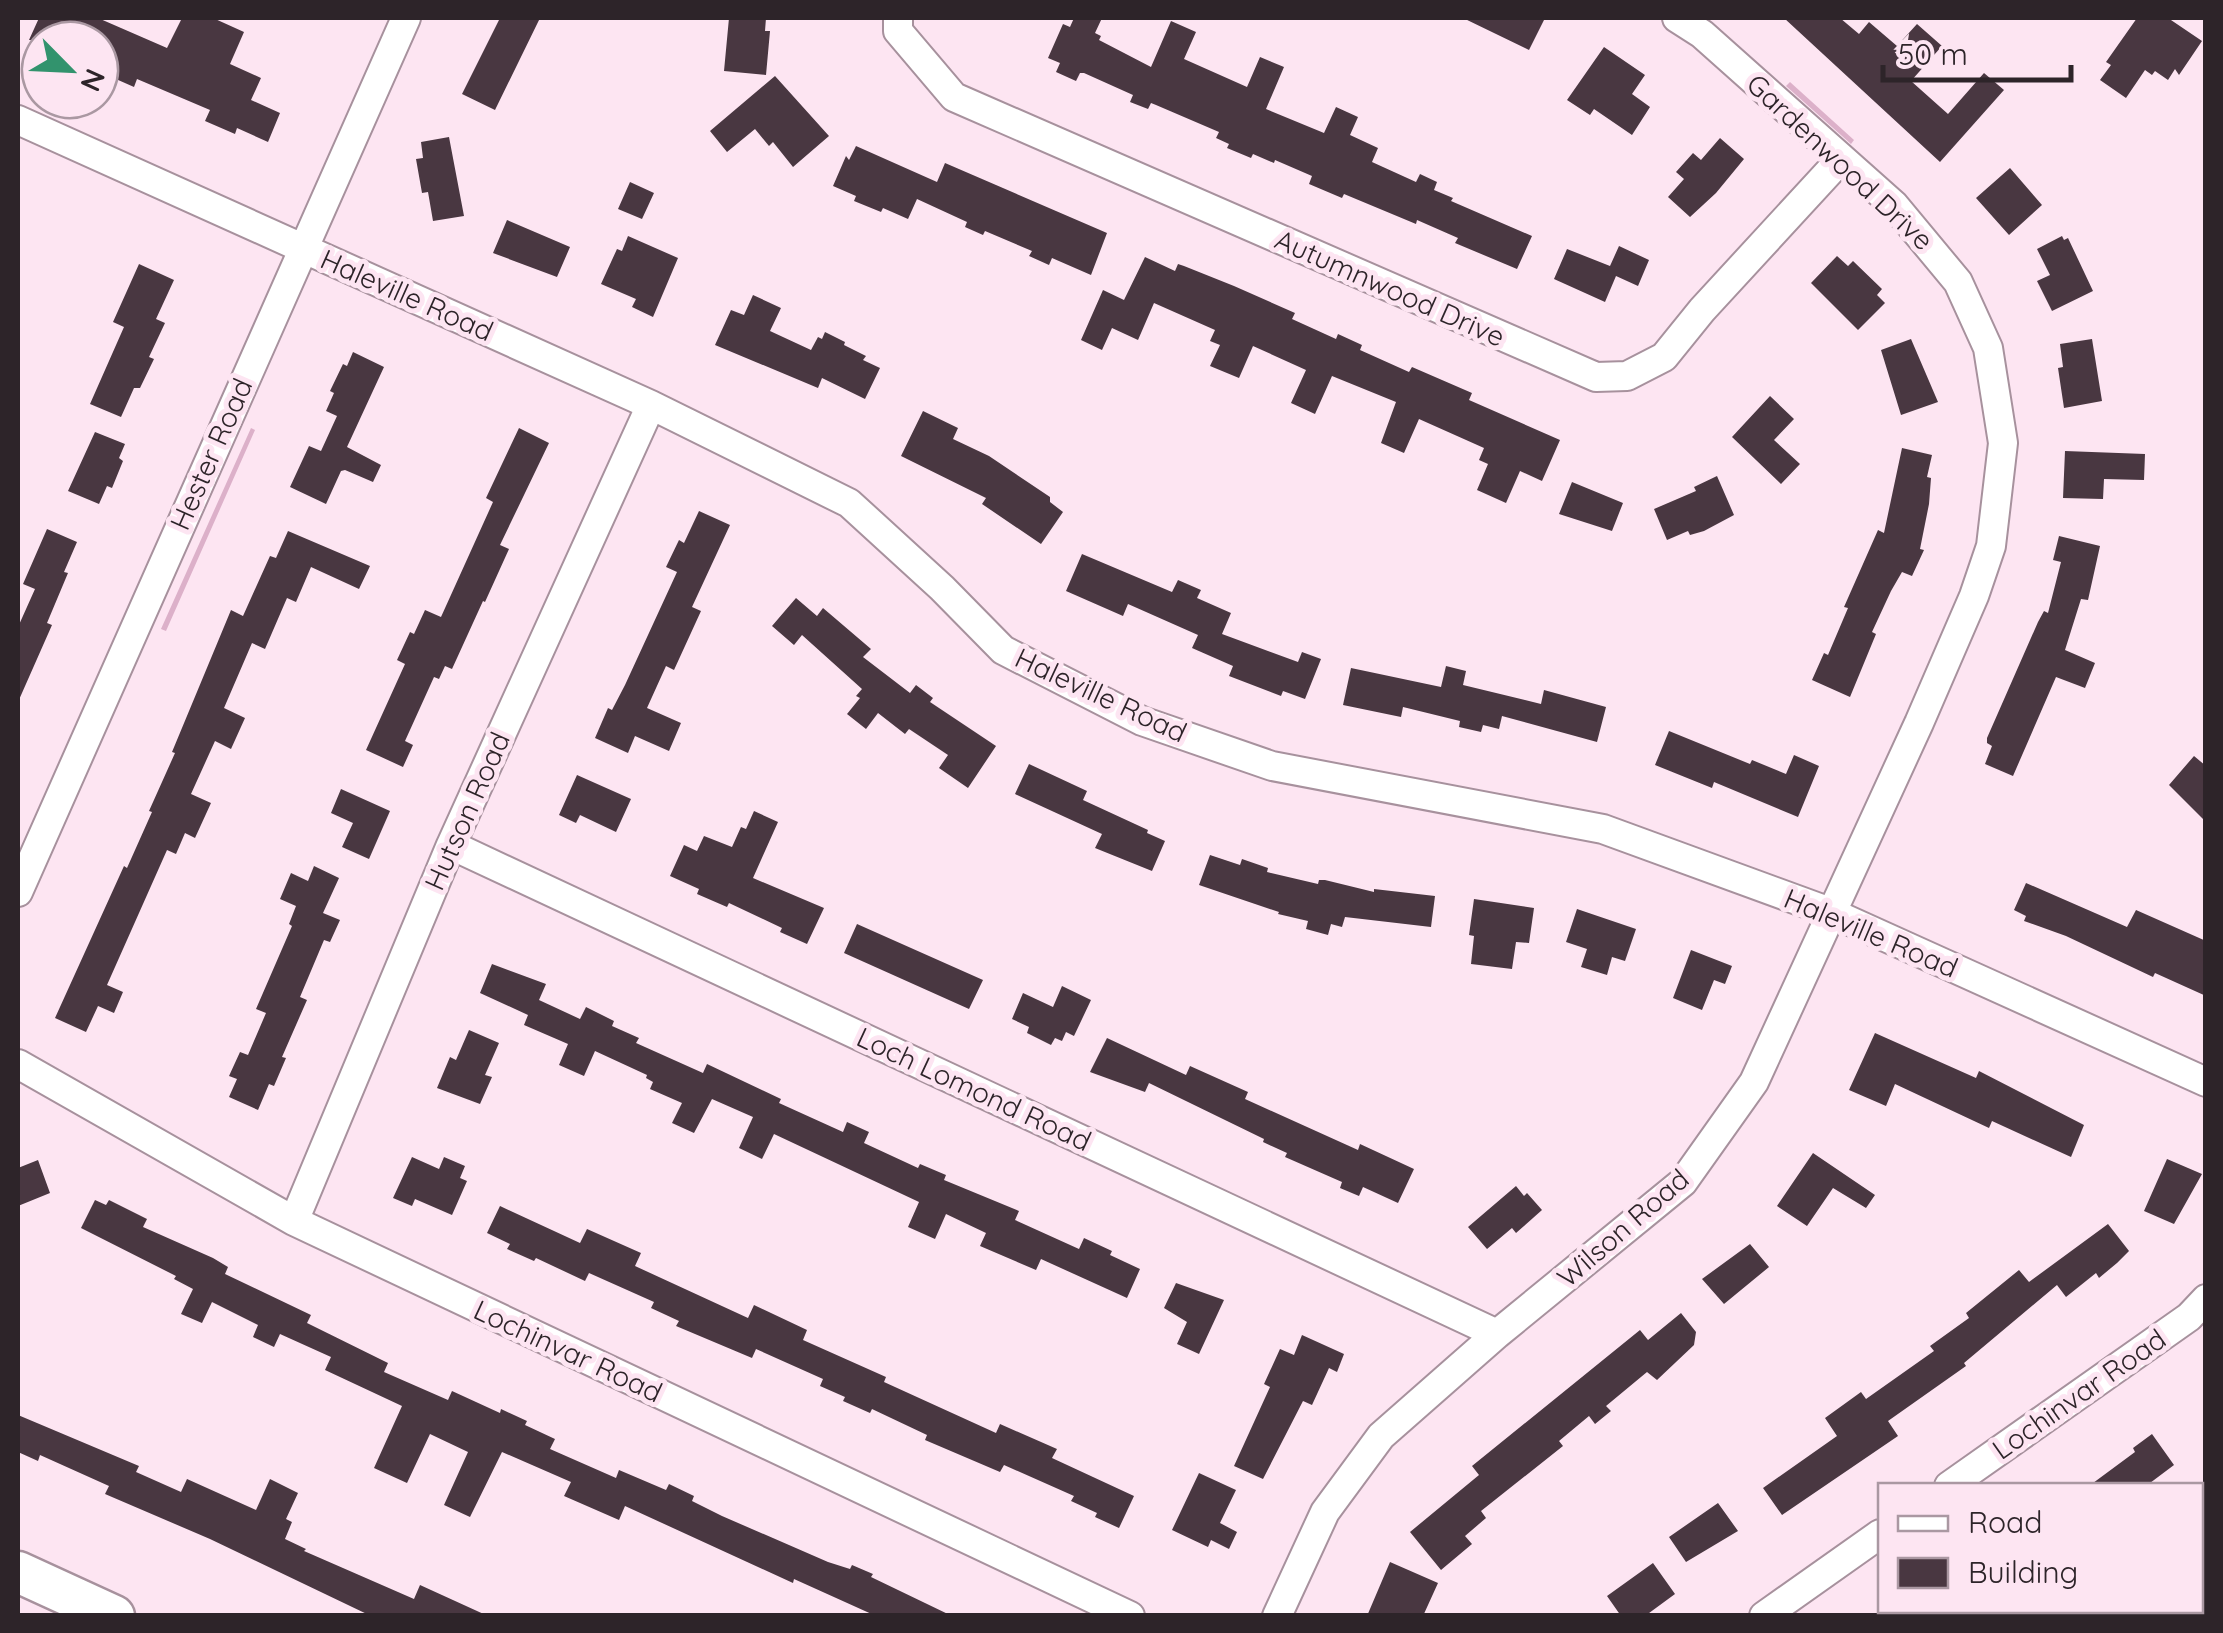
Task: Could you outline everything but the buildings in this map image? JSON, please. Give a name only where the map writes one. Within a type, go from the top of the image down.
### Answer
[{"type":"main road","points":[[18,1572],[114,1616]]},
{"type":"street","name":"Hester Road","points":[[18,892],[406,18]]},
{"type":"street","name":"Gardenwood Drive","points":[[1677,18],[1702,34],[1894,206],[1958,282],[1988,348],[2003,443]]},
{"type":"street","name":"Autumnwood Drive","points":[[898,24],[954,97],[1596,377],[1627,376],[1664,357],[1841,159]]},
{"type":"street","name":"Haleville Road","points":[[18,120],[651,406],[849,503],[1003,650],[1142,721],[1272,766],[1603,830],[1830,912],[2206,1082]]},
{"type":"street","name":"Hutson Road","points":[[294,1222],[450,846],[651,406]]},
{"type":"street","name":"Wilson Road","points":[[1277,1616],[1325,1512],[1381,1436],[1497,1334],[1683,1182],[1754,1082],[1980,581],[1991,546],[2003,443]]},
{"type":"street","name":"Loch Lomond Road","points":[[450,846],[1497,1334]]},
{"type":"street","name":"Lochinvar Road","points":[[18,1064],[294,1222],[1130,1616]]},
{"type":"street","name":"Lochinvar Road","points":[[1953,1483],[2189,1317],[2206,1299]]},
{"type":"street","points":[[1764,1616],[1878,1535]]},
{"type":"shaded area","points":[[1790,82],[1854,140],[1851,144],[1786,86]]},
{"type":"shaded area","points":[[251,428],[255,430],[166,631],[161,629]]}]
